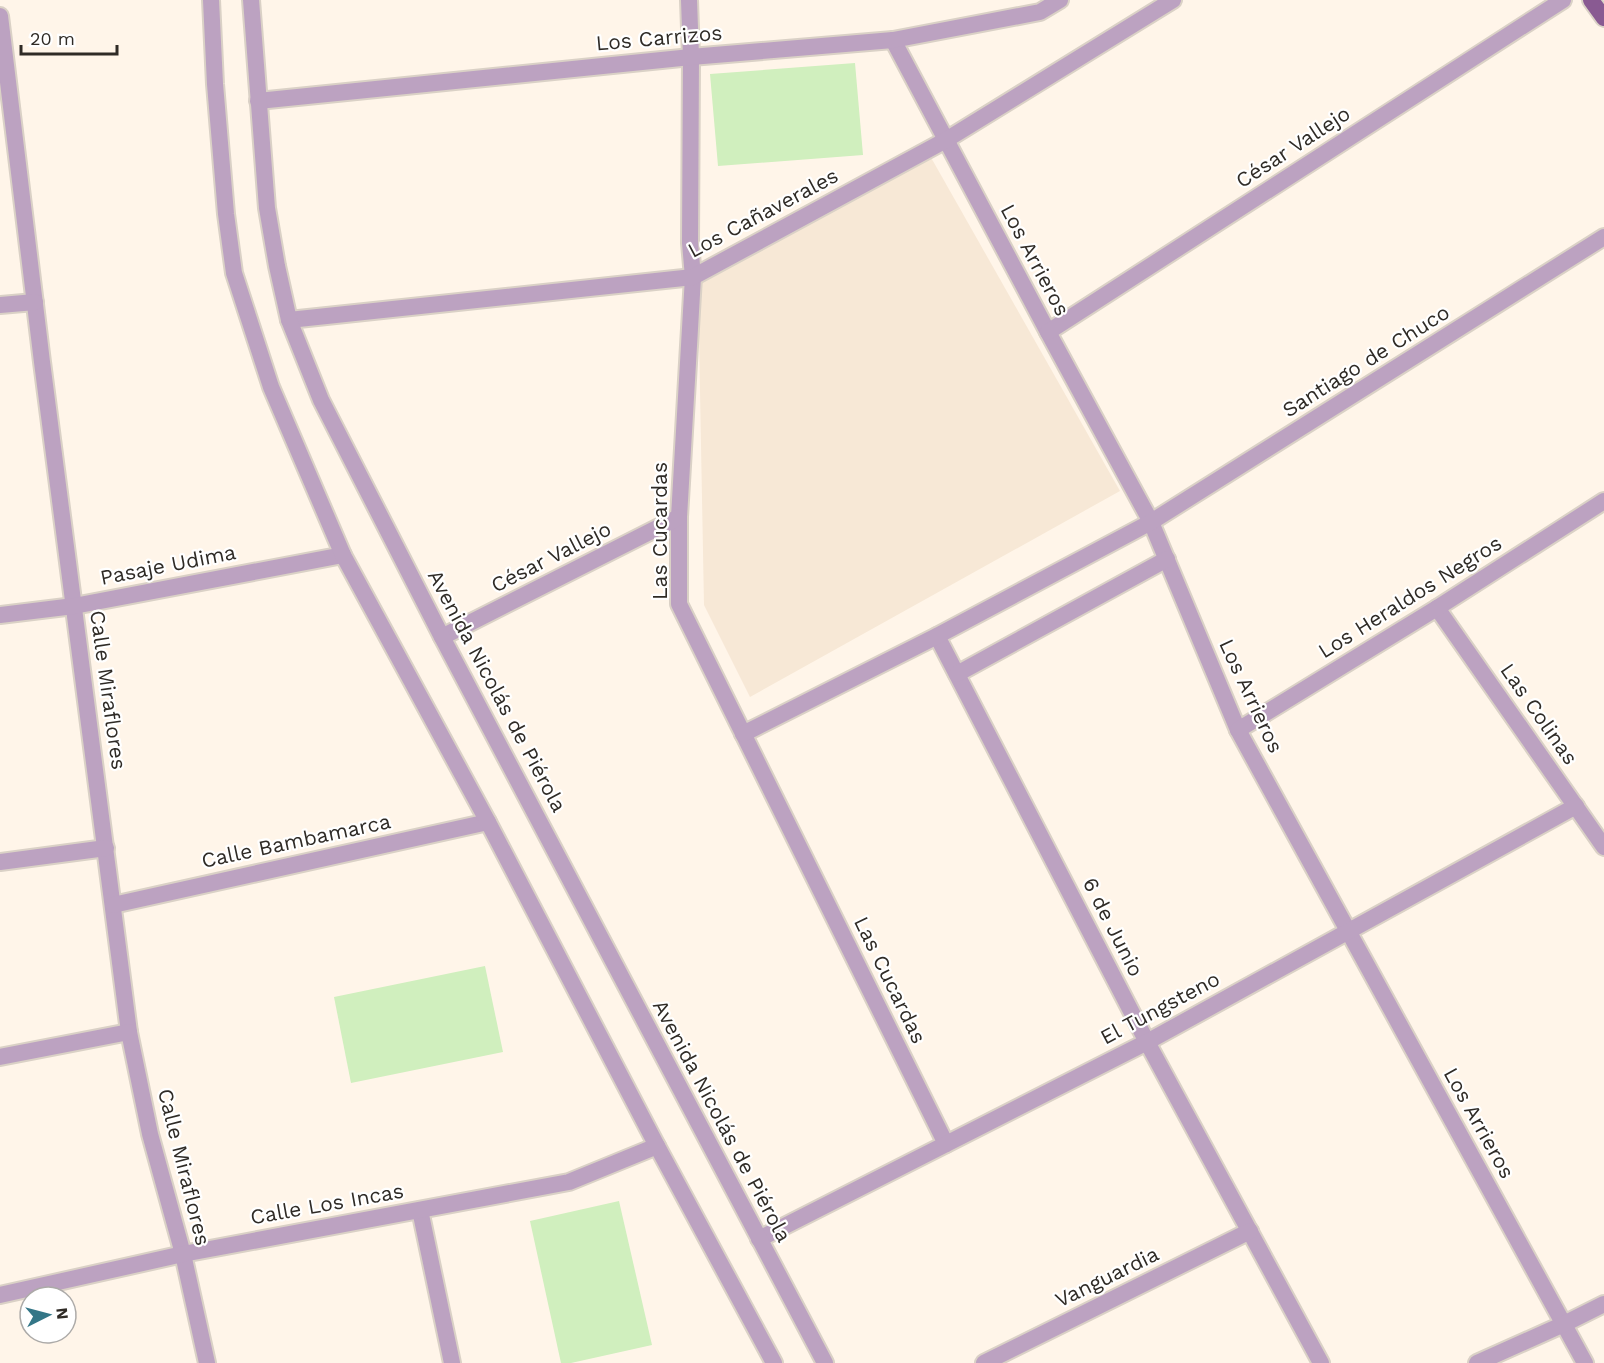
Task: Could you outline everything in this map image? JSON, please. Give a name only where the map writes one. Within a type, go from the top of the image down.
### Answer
[{"type":"main road","points":[[1592,0],[1604,18]]},
{"type":"street","points":[[210,0],[225,202],[234,273],[271,387],[343,555],[488,822],[771,1362]]},
{"type":"street","name":"Avenida Nicolás de Piérola","points":[[251,0],[267,208],[277,266],[289,320],[321,400],[442,637],[825,1363]]},
{"type":"street","name":"Las Cucardas","points":[[689,0],[690,243],[693,277],[679,517],[679,604],[946,1144]]},
{"type":"street","name":"Los Carrizos","points":[[258,100],[691,57],[893,40],[1040,12],[1060,0]]},
{"type":"street","name":"Los Cañaverales","points":[[289,320],[693,277],[946,140],[1173,0]]},
{"type":"street","name":"César Vallejo","points":[[1048,332],[1563,0]]},
{"type":"street","name":"Calle Miraflores","points":[[0,16],[6,113],[35,302],[129,1032],[150,1134],[183,1254],[207,1363]]},
{"type":"street","name":"Los Arrieros","points":[[893,40],[1151,522],[1238,730],[1586,1363]]},
{"type":"street","name":"Santiago de Chuco","points":[[743,734],[937,636],[1151,522],[1604,237]]},
{"type":"street","points":[[0,305],[35,302]]},
{"type":"street","name":"Los Heraldos Negros","points":[[1238,730],[1437,608],[1604,501]]},
{"type":"street","name":"César Vallejo","points":[[442,637],[679,517]]},
{"type":"street","name":"Pasaje Udima","points":[[0,615],[74,606],[343,555]]},
{"type":"street","points":[[957,674],[1167,559]]},
{"type":"street","name":"Las Colinas","points":[[1437,608],[1604,847]]},
{"type":"street","name":"6 de Junio","points":[[937,636],[1147,1042],[1321,1363]]},
{"type":"street","name":"El Tungsteno","points":[[759,1239],[1147,1042],[1576,806]]},
{"type":"street","name":"Calle Bambamarca","points":[[113,904],[488,822]]},
{"type":"street","points":[[0,862],[106,848]]},
{"type":"street","points":[[0,1057],[129,1032]]},
{"type":"street","name":"Calle Los Incas","points":[[0,1295],[183,1254],[569,1182],[657,1146]]},
{"type":"street","points":[[420,1210],[452,1363]]},
{"type":"street","name":"Vanguardia","points":[[984,1363],[1250,1231]]},
{"type":"street","points":[[1477,1363],[1604,1304]]},
{"type":"shaded area","points":[[929,154],[1120,491],[750,697],[704,605],[698,283]]},
{"type":"green space","points":[[855,63],[863,155],[718,166],[710,74]]},
{"type":"green space","points":[[485,966],[503,1052],[351,1083],[334,997]]},
{"type":"green space","points":[[619,1201],[652,1345],[571,1363],[561,1363],[530,1221]]}]
